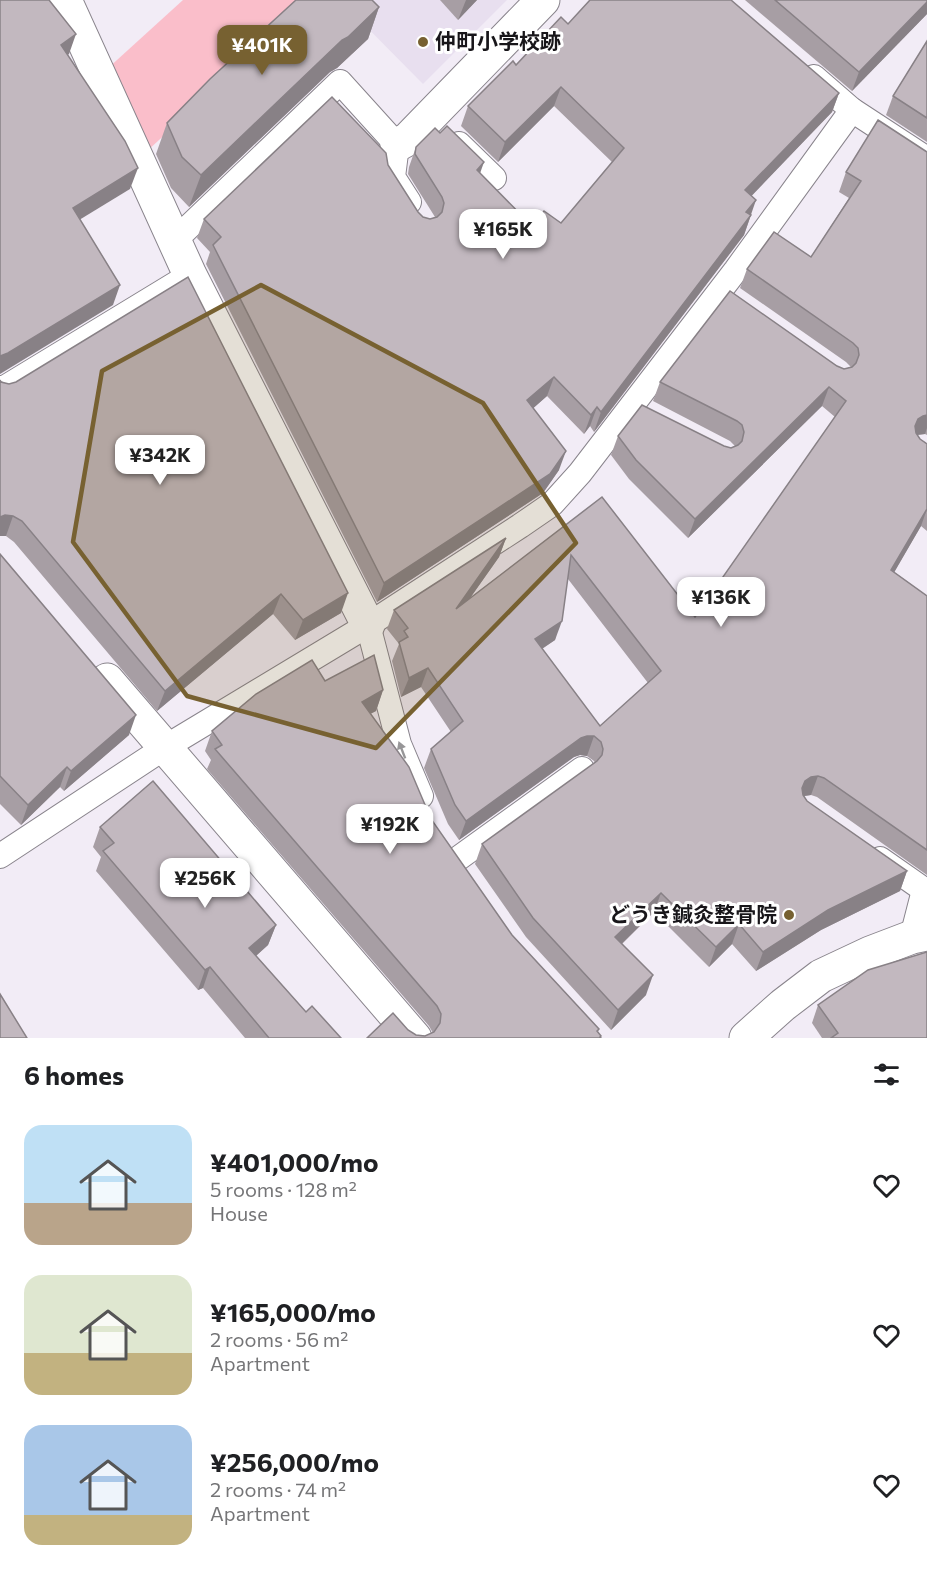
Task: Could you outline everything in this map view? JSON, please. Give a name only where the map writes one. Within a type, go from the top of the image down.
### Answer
[{"type":"street","points":[[65,0],[190,275],[368,626]]},
{"type":"street","points":[[397,145],[408,139],[543,0]]},
{"type":"street","points":[[89,660],[415,1038]]},
{"type":"street","points":[[746,1038],[783,1005],[821,976],[870,953],[920,936]]},
{"type":"lane","points":[[800,66],[852,110],[927,159]]},
{"type":"lane","points":[[175,240],[340,82],[397,145],[393,177],[423,224]]},
{"type":"lane","points":[[0,856],[164,748],[368,626],[552,504],[641,411],[728,298],[852,110]]},
{"type":"lane","points":[[430,116],[494,178]]},
{"type":"lane","points":[[0,388],[1,390],[190,275]]},
{"type":"lane","points":[[368,626],[399,744],[436,830],[462,870],[582,769]]},
{"type":"lane","points":[[863,847],[927,891],[922,898],[920,936]]},
{"type":"highlighted area","points":[[261,285],[483,403],[576,543],[376,748],[187,696],[73,542],[102,371]]},
{"type":"shaded area","points":[[183,0],[311,0],[146,152],[106,70]]},
{"type":"shaded area","name":"仲町小学校跡","points":[[340,0],[507,0],[423,84]]},
{"type":"building","points":[[0,0],[49,0],[76,34],[61,45],[125,141],[138,168],[73,208],[120,285],[0,356]]},
{"type":"building","points":[[296,0],[372,0],[379,7],[201,175],[182,157],[167,123],[210,79]]},
{"type":"building","points":[[590,0],[731,0],[839,93],[745,190],[756,200],[746,212],[751,215],[601,412],[597,407],[591,415],[554,377],[527,400],[566,451],[550,474],[384,583],[213,245],[221,237],[204,219],[332,97],[386,153],[388,165],[423,217],[430,219],[437,217],[442,212],[444,203],[415,154],[416,147],[435,128],[440,133],[447,126],[484,162],[477,170],[533,227],[544,211],[561,223],[624,148],[561,87],[505,142],[468,106],[513,61],[516,65],[561,17],[568,24]]},
{"type":"building","points":[[775,0],[927,0],[927,2],[859,72]]},
{"type":"building","points":[[927,41],[927,118],[893,96]]},
{"type":"building","points":[[878,120],[927,152],[927,415],[918,419],[915,426],[920,439],[927,444],[927,509],[891,570],[927,596],[927,850],[824,778],[811,777],[805,781],[802,788],[807,801],[907,871],[828,910],[763,952],[739,924],[716,947],[661,893],[615,937],[653,975],[618,1010],[533,918],[482,844],[597,761],[602,755],[601,742],[594,736],[581,738],[466,821],[455,805],[431,749],[463,721],[428,668],[409,678],[399,642],[408,637],[404,631],[408,628],[394,610],[506,538],[456,609],[602,497],[695,617],[846,401],[829,387],[695,519],[636,460],[618,436],[642,405],[724,446],[731,448],[742,441],[744,432],[742,425],[737,421],[660,382],[730,291],[837,366],[844,369],[856,363],[859,355],[858,348],[853,343],[747,269],[774,232],[811,257],[861,181],[846,172]],"holes":[[[571,555],[661,671],[600,726],[535,639],[562,621]]]},
{"type":"building","points":[[188,277],[348,593],[303,620],[281,594],[165,691],[22,521],[13,516],[0,517],[0,380],[9,384],[16,382]]},
{"type":"building","points":[[0,554],[136,715],[71,771],[67,767],[28,805],[0,776]]},
{"type":"building","points":[[374,655],[383,690],[362,702],[409,767],[431,819],[512,935],[599,1029],[597,1031],[601,1038],[367,1038],[393,1013],[408,1030],[416,1035],[425,1036],[434,1032],[440,1023],[441,1014],[437,1006],[215,749],[222,745],[212,731],[256,694],[312,660],[325,681]]},
{"type":"building","points":[[153,781],[276,925],[249,948],[306,1012],[312,1006],[341,1038],[269,1038],[210,967],[205,970],[103,851],[114,843],[100,827]]},
{"type":"building","points":[[927,952],[927,1038],[831,1038],[838,1033],[818,1005],[868,970]]},
{"type":"building","points":[[0,994],[27,1038],[0,1038]]},
{"type":"place","name":"仲町小学校跡","points":[[423,42]]},
{"type":"place","name":"どうき鍼灸整骨院","points":[[789,915]]}]
